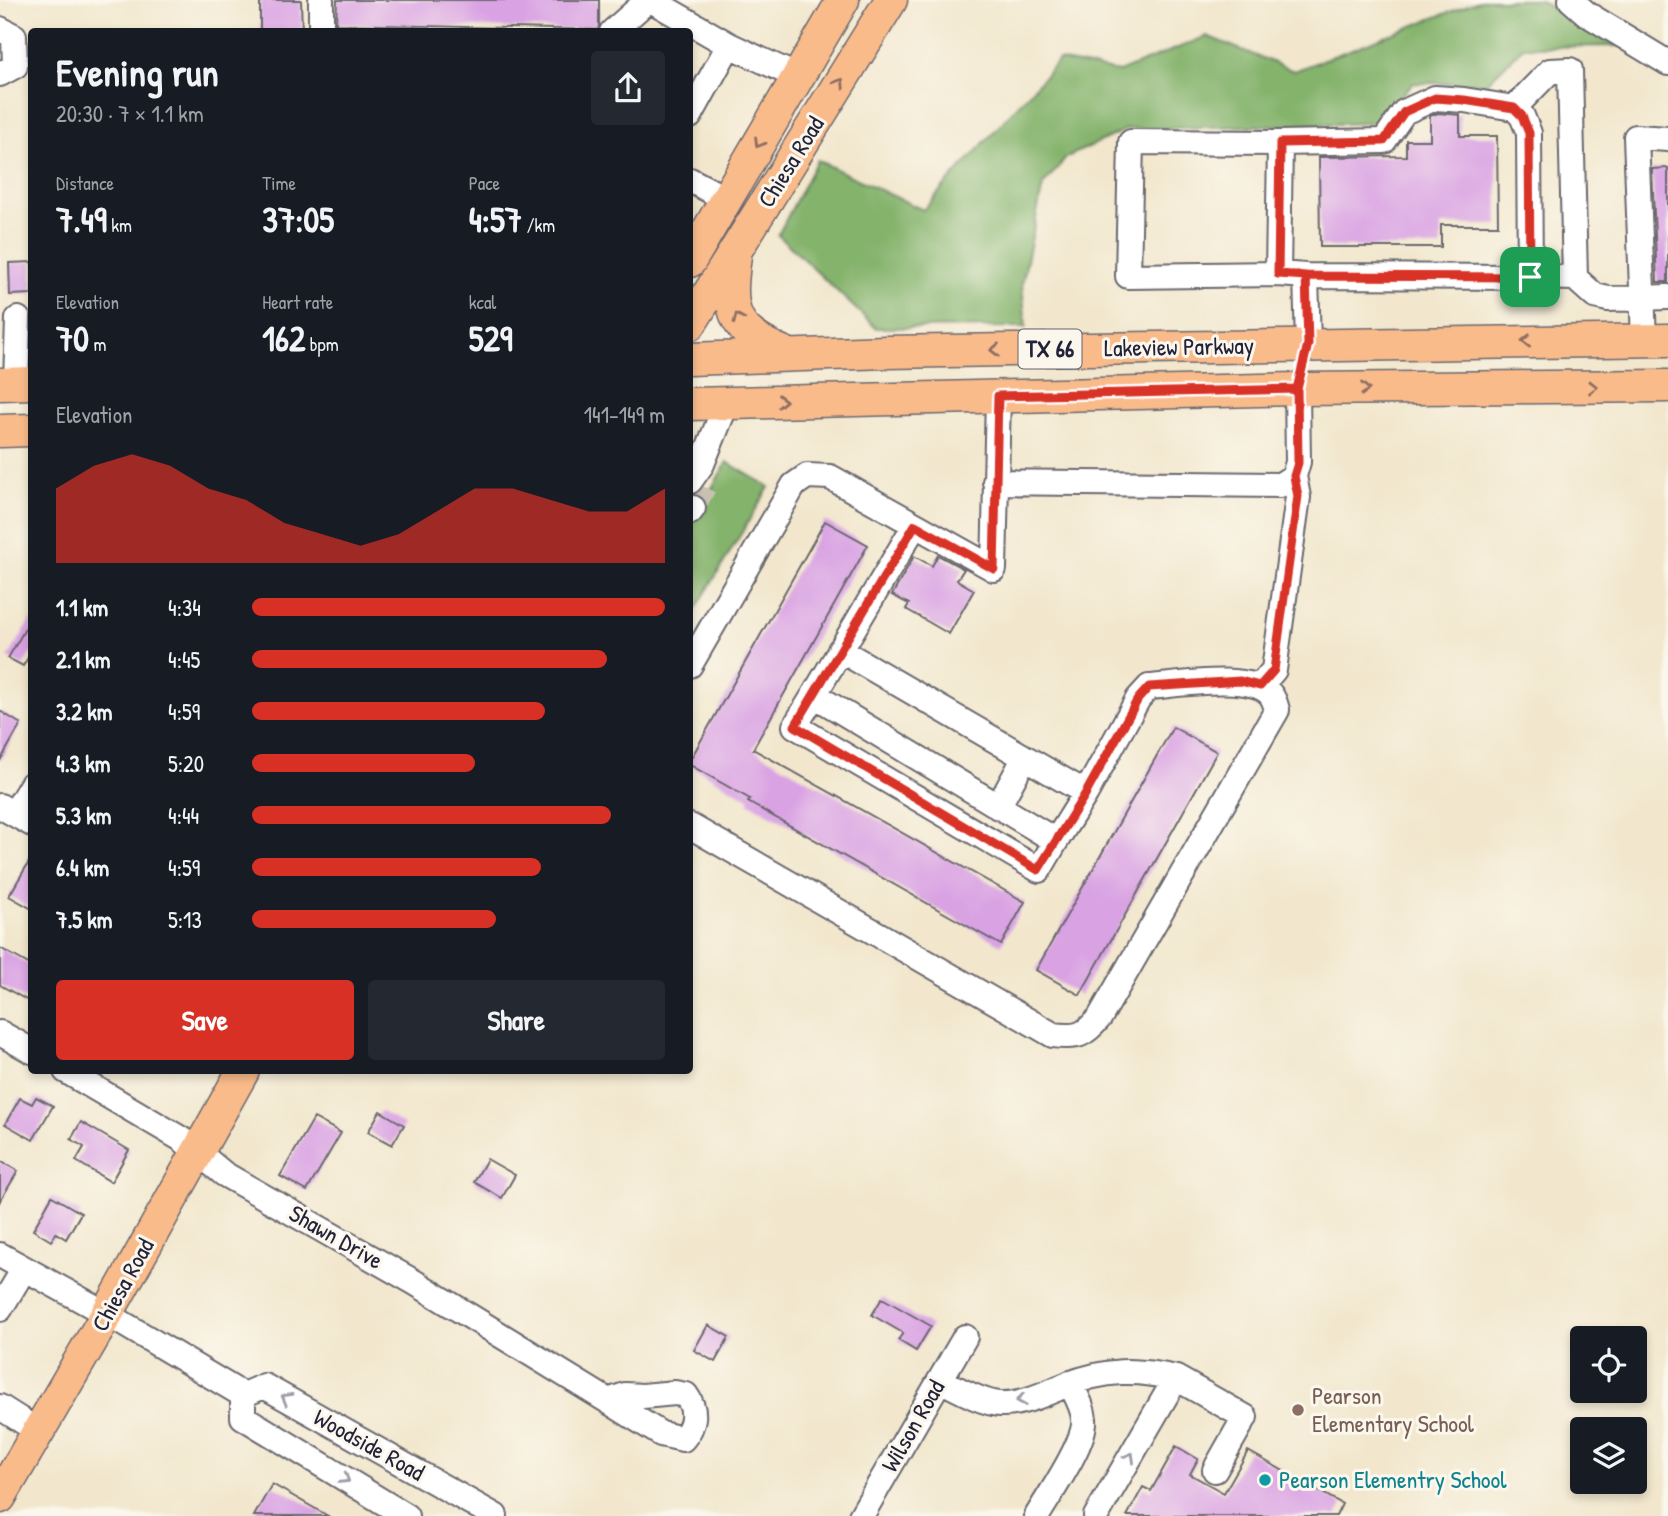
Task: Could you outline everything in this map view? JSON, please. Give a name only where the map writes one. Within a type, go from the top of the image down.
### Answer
[{"type":"main road","name":"Chiesa Road","points":[[693,256],[843,0]]},
{"type":"main road","name":"Chiesa Road","points":[[693,319],[891,0]]},
{"type":"main road","points":[[765,204],[776,159],[797,120],[802,102],[804,91],[798,77]]},
{"type":"main road","points":[[736,250],[731,289],[734,308],[742,328],[763,344],[792,355]]},
{"type":"main road","name":"Lakeview Parkway","points":[[693,359],[886,352],[1656,340]]},
{"type":"main road","points":[[1297,389],[1308,344]]},
{"type":"main road","name":"Lakeview Parkway","points":[[693,404],[1297,389],[1668,387]]},
{"type":"main road","points":[[0,431],[28,430]]},
{"type":"main road","name":"Chiesa Road","points":[[0,1497],[107,1314],[241,1074]]},
{"type":"street","points":[[321,0],[321,28]]},
{"type":"street","points":[[617,28],[650,0],[729,44],[798,77]]},
{"type":"street","points":[[1571,0],[1587,14],[1668,63]]},
{"type":"street","points":[[0,29],[13,36],[15,66],[0,74]]},
{"type":"street","points":[[693,108],[729,44]]},
{"type":"street","points":[[1514,108],[1550,71],[1570,70],[1575,278]]},
{"type":"street","points":[[1530,277],[1529,133],[1522,116],[1514,108],[1435,98],[1404,112],[1384,141],[1130,142],[1128,275],[1575,278],[1595,296],[1608,299],[1668,297]]},
{"type":"street","points":[[1656,340],[1643,297],[1636,137],[1668,139]]},
{"type":"street","points":[[1278,274],[1280,143]]},
{"type":"street","points":[[693,182],[726,199]]},
{"type":"street","points":[[1306,276],[1308,344]]},
{"type":"street","points":[[16,319],[16,383]]},
{"type":"street","points":[[1260,686],[1274,670],[1298,496],[1294,476],[1298,463],[1297,389]]},
{"type":"street","points":[[693,660],[794,485],[807,476],[830,477],[994,569],[998,396]]},
{"type":"street","points":[[696,476],[727,402]]},
{"type":"street","points":[[995,482],[1280,485],[1294,476]]},
{"type":"street","points":[[693,828],[1053,1035],[1074,1037],[1088,1031],[1100,1017],[1277,710],[1272,696],[1260,686],[1240,681],[1149,687],[1138,699],[1086,793],[1038,870],[795,726],[915,525]]},
{"type":"street","points":[[840,650],[1086,793]]},
{"type":"street","points":[[814,695],[1056,841]]},
{"type":"street","points":[[998,807],[1024,759]]},
{"type":"street","points":[[15,815],[28,791]]},
{"type":"street","points":[[0,1033],[28,1049]]},
{"type":"street","name":"Shawn Drive","points":[[71,1074],[183,1140],[224,1174],[414,1282],[608,1401]]},
{"type":"street","points":[[0,1255],[107,1314],[243,1395]]},
{"type":"street","points":[[0,1308],[24,1269]]},
{"type":"street","name":"Wilson Road","points":[[861,1516],[965,1337]]},
{"type":"street","points":[[940,1380],[999,1404],[1034,1398],[1101,1373],[1126,1370],[1177,1378],[1245,1417],[1215,1470]]},
{"type":"street","points":[[1096,1516],[1177,1378]]},
{"type":"street","points":[[1037,1516],[1081,1440],[1085,1422],[1070,1383]]},
{"type":"street","name":"Woodside Road","points":[[406,1516],[243,1418],[243,1395],[264,1386],[495,1516]]},
{"type":"street","points":[[0,1407],[38,1431]]},
{"type":"green space","points":[[1481,0],[1539,0],[1617,46],[1523,47],[1486,84],[1413,83],[1376,123],[1127,129],[1067,157],[1043,185],[1022,284],[1026,327],[876,328],[778,235],[817,160],[923,210],[1059,60],[1119,72],[1207,36],[1294,71]]},
{"type":"green space","points":[[727,462],[769,487],[693,614],[693,521]]},
{"type":"building","points":[[260,0],[301,0],[302,28],[260,28]]},
{"type":"building","points":[[337,0],[599,0],[598,28],[336,24]]},
{"type":"building","points":[[1438,113],[1460,115],[1460,136],[1497,136],[1498,225],[1441,225],[1441,247],[1320,247],[1319,157],[1406,156],[1406,140],[1430,140],[1430,116]]},
{"type":"building","points":[[1668,168],[1668,282],[1657,282],[1652,169]]},
{"type":"building","points":[[28,262],[28,294],[10,295],[9,263]]},
{"type":"building","points":[[825,521],[868,545],[753,749],[1025,902],[1001,945],[748,802],[750,799],[693,767],[693,755]]},
{"type":"building","points":[[938,555],[964,569],[957,580],[974,590],[949,634],[906,609],[909,604],[892,595],[914,556],[932,566]]},
{"type":"building","points":[[28,624],[28,658],[23,666],[8,658]]},
{"type":"building","points":[[0,711],[21,724],[0,761]]},
{"type":"building","points":[[1173,727],[1217,752],[1080,995],[1036,970]]},
{"type":"building","points":[[28,864],[28,907],[9,896]]},
{"type":"building","points":[[0,948],[28,964],[28,1001],[0,985]]},
{"type":"building","points":[[36,1097],[53,1106],[33,1140],[5,1124],[20,1098],[32,1104]]},
{"type":"building","points":[[380,1111],[404,1125],[392,1145],[368,1132]]},
{"type":"building","points":[[314,1118],[341,1133],[307,1191],[280,1176]]},
{"type":"building","points":[[81,1122],[129,1150],[111,1182],[76,1161],[84,1147],[71,1139]]},
{"type":"building","points":[[487,1159],[515,1175],[502,1198],[474,1182]]},
{"type":"building","points":[[0,1161],[18,1171],[0,1201]]},
{"type":"building","points":[[52,1196],[81,1213],[66,1239],[56,1233],[51,1241],[33,1230]]},
{"type":"building","points":[[882,1298],[931,1326],[916,1351],[898,1340],[903,1333],[872,1315]]},
{"type":"building","points":[[708,1325],[729,1337],[715,1362],[694,1350]]},
{"type":"building","name":"Pearson Elementry School","points":[[1176,1446],[1198,1459],[1190,1474],[1224,1493],[1248,1451],[1342,1504],[1336,1516],[1127,1516],[1143,1487],[1151,1491]]},
{"type":"building","points":[[272,1484],[328,1516],[254,1516]]},
{"type":"tunnel","points":[[693,508],[706,483]]},
{"type":"place","name":"Pearson Elementary School","points":[[1298,1410]]},
{"type":"place","name":"Pearson Elementry School","points":[[1265,1480]]},
{"type":"route","points":[[1530,277],[1306,276],[1308,344],[1297,389],[998,396],[994,569],[915,525],[795,726],[1038,870],[1086,793],[1138,699],[1149,687],[1240,681],[1260,686],[1274,670],[1298,496],[1294,476],[1298,463],[1297,389],[1308,344],[1306,276],[1278,274],[1280,143],[1384,141],[1404,112],[1435,98],[1501,104],[1514,108],[1522,116],[1529,133],[1530,277]]}]
